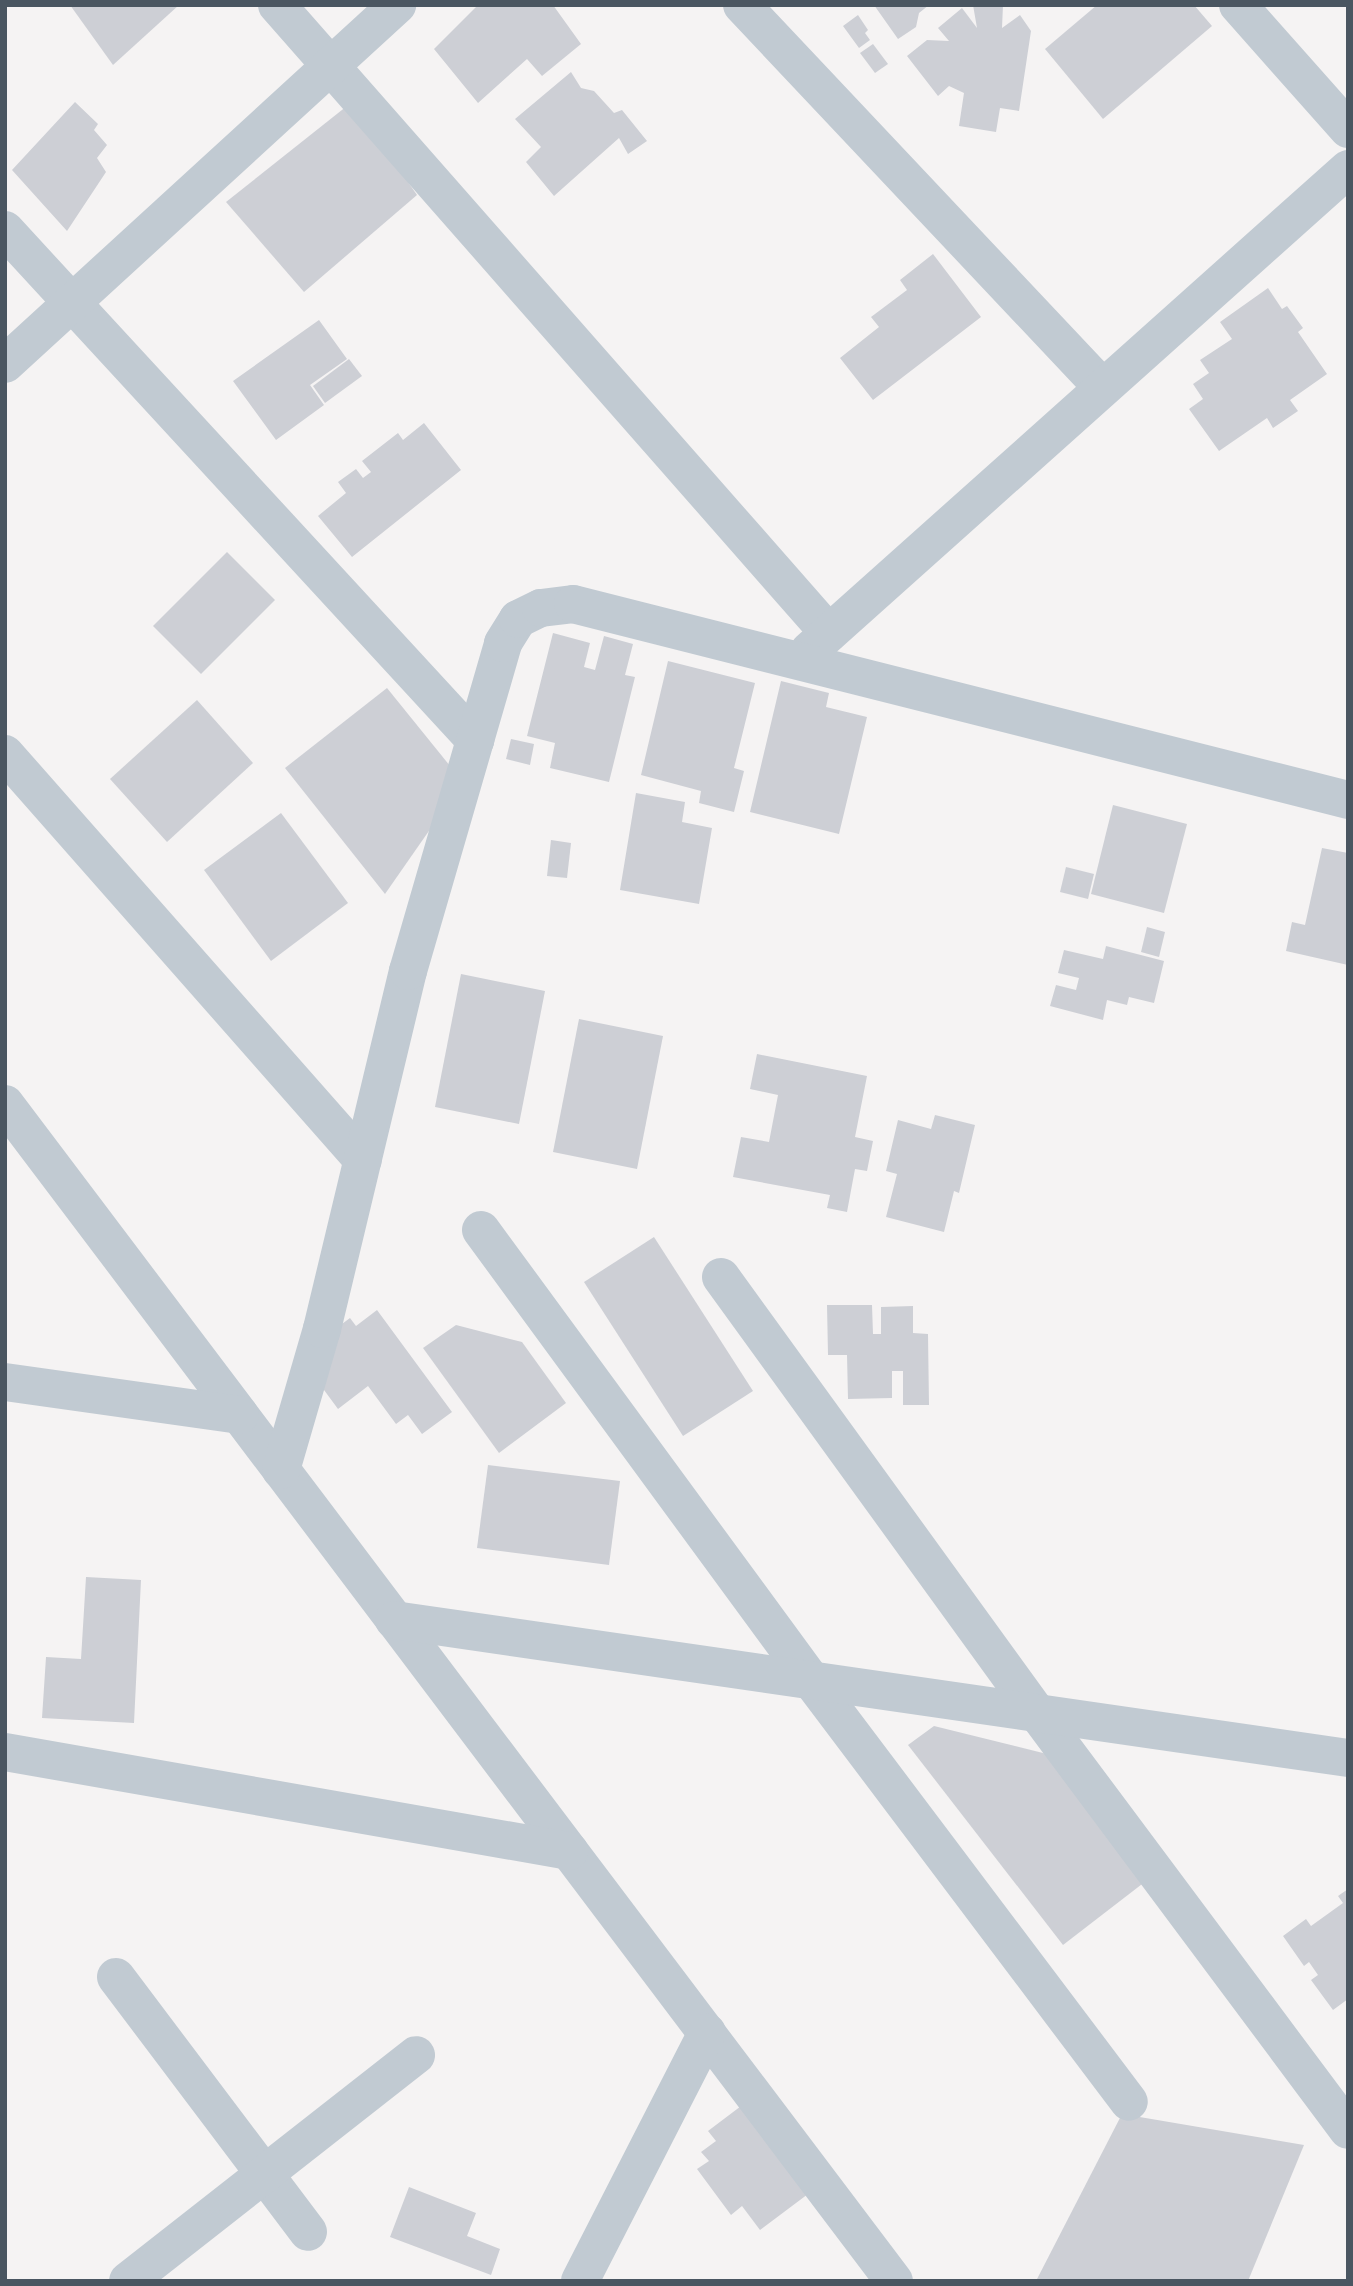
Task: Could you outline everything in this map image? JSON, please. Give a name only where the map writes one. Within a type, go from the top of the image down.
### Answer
[{"type":"street","points":[[277,5],[829,633]]},
{"type":"street","points":[[5,364],[397,5]]},
{"type":"street","points":[[742,5],[1103,388]]},
{"type":"street","points":[[1238,5],[1348,129]]},
{"type":"street","points":[[798,661],[1348,169]]},
{"type":"street","points":[[5,230],[475,740]]},
{"type":"street","points":[[281,1470],[322,1329],[408,971],[503,643],[518,619],[541,608],[573,604],[1348,800]]},
{"type":"street","points":[[5,754],[363,1160]]},
{"type":"street","points":[[5,1104],[894,2281]]},
{"type":"street","points":[[481,1230],[811,1680],[1129,2102]]},
{"type":"street","points":[[721,1277],[1037,1713],[1348,2130]]},
{"type":"street","points":[[5,1382],[240,1415]]},
{"type":"street","points":[[394,1620],[1348,1758]]},
{"type":"street","points":[[5,1752],[569,1851]]},
{"type":"street","points":[[116,1977],[308,2232]]},
{"type":"street","points":[[580,2281],[707,2033]]},
{"type":"street","points":[[128,2281],[416,2055]]},
{"type":"building","points":[[70,5],[179,5],[113,65]]},
{"type":"building","points":[[478,5],[553,5],[581,44],[542,76],[527,59],[478,103],[434,49]]},
{"type":"building","points":[[874,5],[929,5],[919,13],[916,27],[898,39]]},
{"type":"building","points":[[973,5],[1003,5],[1002,28],[1020,15],[1031,31],[1019,111],[1000,108],[996,132],[959,126],[964,93],[949,86],[938,96],[907,56],[927,40],[949,41],[938,28],[962,8],[977,28]]},
{"type":"building","points":[[1097,5],[1194,5],[1212,26],[1103,119],[1045,49]]},
{"type":"building","points":[[858,15],[868,30],[865,33],[870,40],[859,48],[843,26]]},
{"type":"building","points":[[873,44],[888,64],[875,73],[860,53]]},
{"type":"building","points":[[571,72],[581,88],[594,91],[614,113],[622,110],[647,141],[628,154],[619,138],[554,196],[526,162],[541,147],[515,119]]},
{"type":"building","points":[[75,102],[98,124],[94,130],[107,145],[97,158],[106,172],[67,231],[12,170]]},
{"type":"building","points":[[352,102],[417,195],[304,292],[226,202]]},
{"type":"building","points":[[933,254],[981,317],[873,400],[840,358],[879,327],[871,317],[907,290],[900,280]]},
{"type":"building","points":[[1268,288],[1282,309],[1287,306],[1303,328],[1298,332],[1327,374],[1290,400],[1298,411],[1273,428],[1267,418],[1219,451],[1189,409],[1203,399],[1193,384],[1209,373],[1200,360],[1232,339],[1220,322]]},
{"type":"building","points":[[319,320],[347,359],[310,385],[324,405],[276,440],[233,381]]},
{"type":"building","points":[[349,359],[362,376],[325,403],[313,386]]},
{"type":"building","points":[[424,423],[461,470],[352,557],[318,516],[346,493],[338,482],[356,469],[363,478],[371,472],[362,461],[398,433],[403,440]]},
{"type":"building","points":[[227,552],[275,600],[201,674],[153,626]]},
{"type":"building","points":[[553,633],[590,643],[584,667],[595,670],[604,636],[633,644],[625,675],[635,677],[609,782],[550,768],[555,743],[527,736]]},
{"type":"building","points":[[668,661],[755,683],[734,768],[744,771],[734,812],[699,803],[701,791],[641,775]]},
{"type":"building","points":[[781,681],[829,693],[826,707],[867,717],[839,834],[750,812]]},
{"type":"building","points":[[387,688],[463,782],[385,894],[285,768]]},
{"type":"building","points":[[197,700],[253,763],[167,842],[110,779]]},
{"type":"building","points":[[511,739],[534,744],[530,765],[506,759]]},
{"type":"building","points":[[636,793],[685,802],[682,822],[712,828],[699,904],[620,890]]},
{"type":"building","points":[[1113,805],[1187,824],[1164,913],[1091,894]]},
{"type":"building","points":[[281,813],[348,903],[271,961],[204,870]]},
{"type":"building","points":[[551,840],[571,843],[567,878],[547,876]]},
{"type":"building","points":[[1322,848],[1348,853],[1348,965],[1286,951],[1292,922],[1305,925]]},
{"type":"building","points":[[1066,867],[1094,874],[1088,899],[1060,892]]},
{"type":"building","points":[[1147,927],[1165,932],[1159,957],[1141,952]]},
{"type":"building","points":[[1106,946],[1164,961],[1154,1003],[1129,997],[1127,1005],[1107,1000],[1103,1020],[1050,1006],[1056,985],[1076,990],[1079,978],[1058,973],[1064,950],[1103,959]]},
{"type":"building","points":[[461,974],[545,991],[519,1124],[435,1107]]},
{"type":"building","points":[[579,1019],[663,1036],[637,1169],[553,1152]]},
{"type":"building","points":[[757,1054],[867,1076],[855,1137],[873,1141],[867,1171],[855,1169],[847,1212],[827,1208],[830,1195],[733,1177],[741,1137],[769,1142],[778,1095],[750,1089]]},
{"type":"building","points":[[935,1115],[975,1125],[959,1193],[954,1191],[944,1232],[886,1217],[897,1174],[886,1171],[898,1120],[931,1129]]},
{"type":"building","points":[[654,1237],[753,1391],[683,1436],[584,1282]]},
{"type":"building","points":[[827,1305],[872,1305],[873,1334],[881,1334],[881,1307],[913,1306],[913,1333],[928,1334],[929,1405],[903,1405],[903,1371],[892,1371],[892,1398],[848,1399],[847,1355],[828,1355]]},
{"type":"building","points":[[377,1310],[452,1412],[422,1434],[408,1415],[396,1424],[368,1386],[338,1409],[299,1356],[350,1318],[356,1326]]},
{"type":"building","points":[[456,1325],[522,1342],[566,1403],[499,1453],[423,1348]]},
{"type":"building","points":[[488,1465],[620,1481],[609,1565],[477,1548]]},
{"type":"building","points":[[86,1577],[141,1580],[134,1723],[42,1718],[46,1657],[81,1659]]},
{"type":"building","points":[[934,1726],[1047,1754],[1146,1881],[1063,1945],[908,1745]]},
{"type":"building","points":[[1348,1889],[1348,1999],[1333,2010],[1311,1980],[1318,1975],[1309,1962],[1304,1966],[1283,1936],[1306,1919],[1311,1926],[1343,1903],[1338,1896]]},
{"type":"building","points":[[749,2100],[816,2188],[760,2230],[742,2206],[731,2215],[697,2169],[709,2161],[701,2152],[716,2141],[708,2131]]},
{"type":"building","points":[[1122,2114],[1304,2145],[1248,2281],[1036,2281]]},
{"type":"building","points":[[409,2187],[476,2213],[467,2236],[500,2249],[491,2275],[390,2237]]}]
